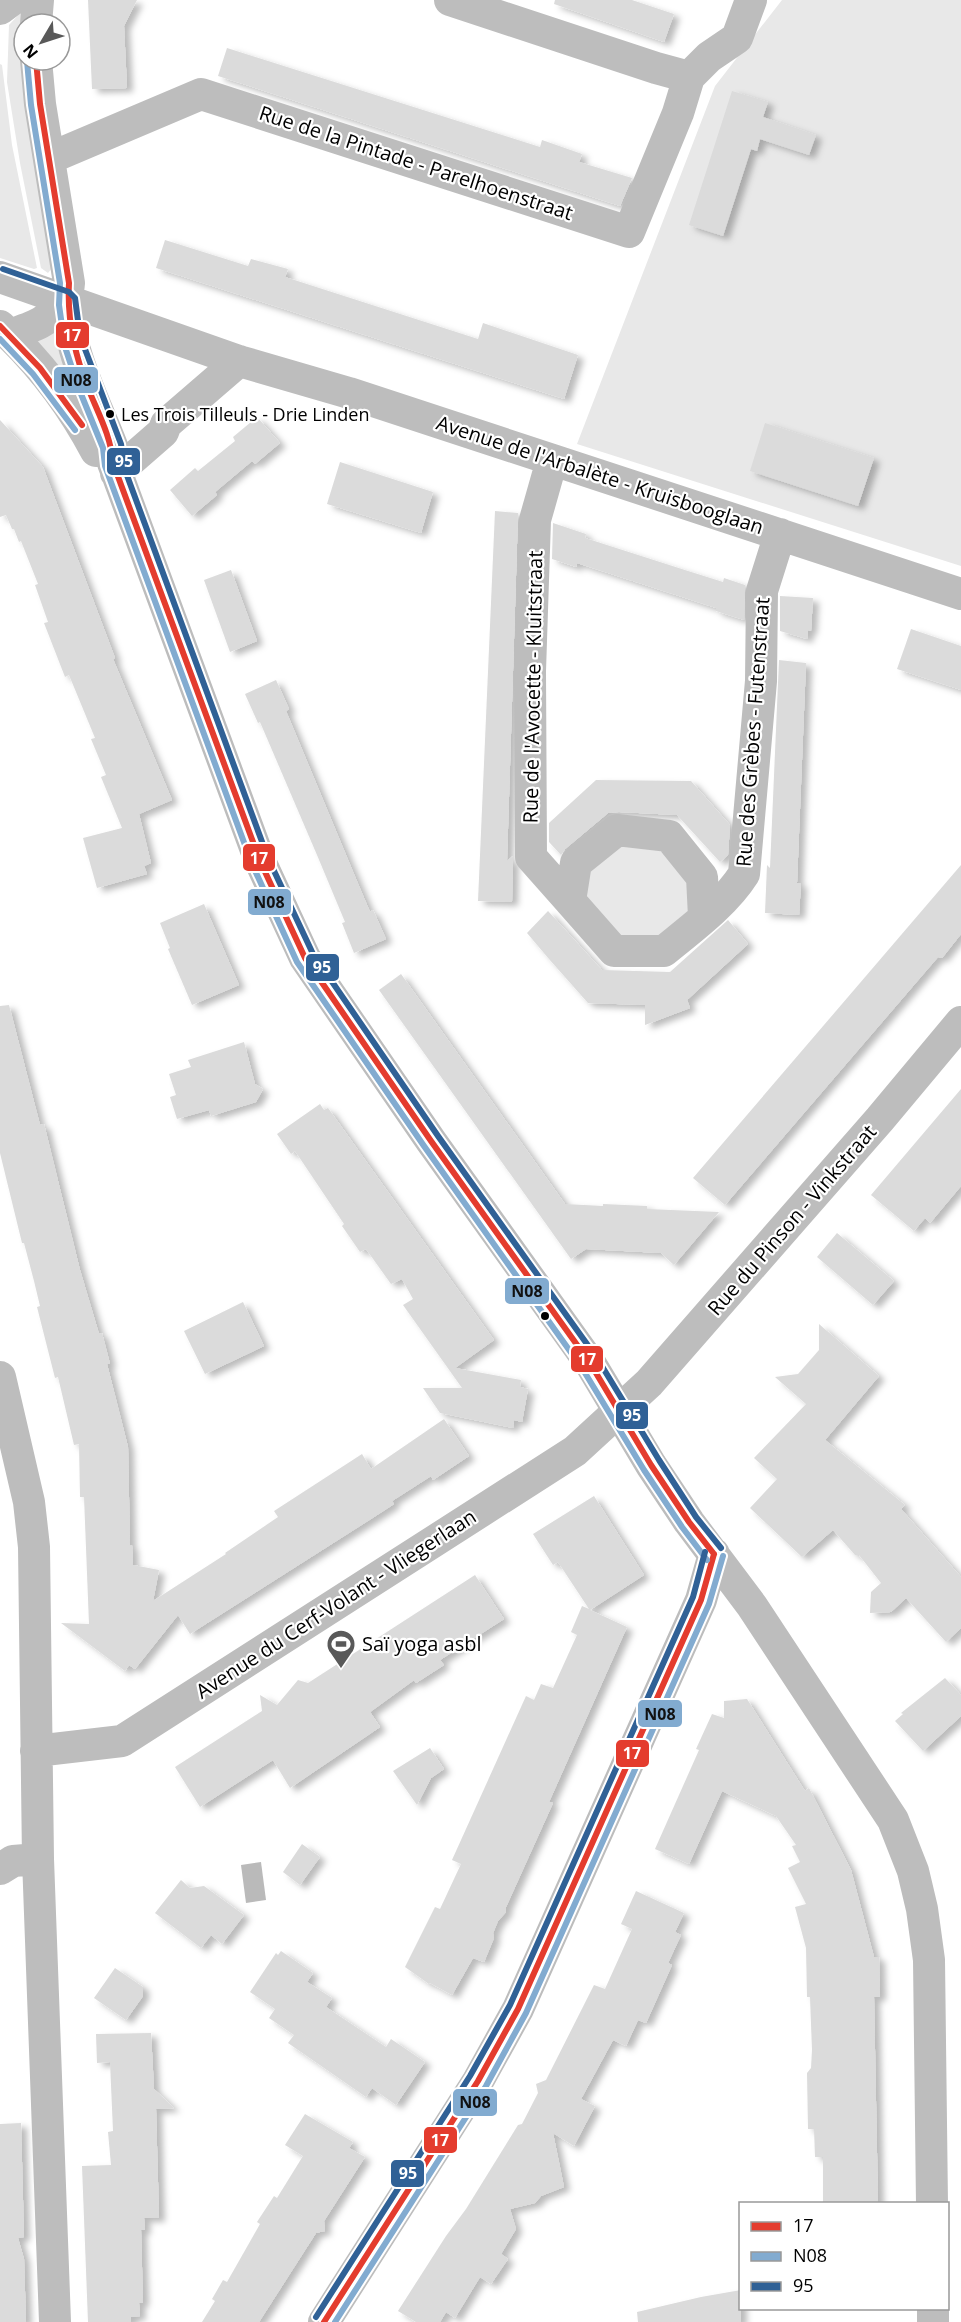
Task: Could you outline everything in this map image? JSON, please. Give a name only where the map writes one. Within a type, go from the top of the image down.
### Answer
[{"type":"street","points":[[0,9],[12,0]]},
{"type":"street","points":[[450,0],[689,77],[709,57],[737,38],[751,0]]},
{"type":"street","points":[[37,72],[40,104],[69,283],[66,300],[71,338],[112,446],[114,468],[260,861],[305,958],[431,1141],[590,1363],[618,1413],[689,1521],[752,1606],[893,1820],[913,1871],[922,1909],[929,1960],[932,2202]]},
{"type":"street","name":"Rue de la Pintade - Parelhoenstraat","points":[[50,158],[201,94],[629,232],[678,113],[689,77]]},
{"type":"street","name":"Avenue de l'Arbalète - Kruisbooglaan","points":[[7,285],[66,300],[239,361],[349,393],[961,594]]},
{"type":"street","points":[[5,330],[35,326],[54,315],[66,300]]},
{"type":"street","points":[[5,330],[40,368],[78,417],[97,453],[114,468]]},
{"type":"street","points":[[114,468],[163,432],[166,424],[239,361]]},
{"type":"street","name":"Rue de l'Avocette - Kluitstraat","points":[[552,460],[535,520],[530,670],[531,856],[570,901]]},
{"type":"street","name":"Rue des Grèbes - Futenstraat","points":[[704,917],[739,883],[744,874],[761,681],[762,591],[780,534]]},
{"type":"street","points":[[617,830],[669,836],[702,877],[704,917],[664,951],[614,951],[570,901],[576,863],[617,830]]},
{"type":"street","name":"Rue du Pinson - Vinkstraat","points":[[618,1413],[649,1383],[880,1119],[961,1022]]},
{"type":"street","points":[[0,1377],[29,1502],[34,1547],[38,1859],[55,2322]]},
{"type":"street","name":"Avenue du Cerf-Volant - Vliegerlaan","points":[[36,1751],[122,1741],[575,1451],[618,1413]]},
{"type":"street","points":[[324,2322],[478,2081],[518,2009],[701,1600],[714,1554]]},
{"type":"street","points":[[0,1869],[13,1861],[38,1859]]},
{"type":"shaded area","points":[[782,0],[961,0],[961,566],[577,444],[715,86]]},
{"type":"shaded area","points":[[12,22],[12,72],[23,72],[30,134],[53,256],[52,268],[48,273],[41,268],[7,82],[9,25]]},
{"type":"shaded area","points":[[0,64],[2,65],[12,145],[37,268],[34,269],[0,258]]},
{"type":"shaded area","points":[[51,331],[58,334],[71,385],[31,337]]},
{"type":"shaded area","points":[[616,838],[661,839],[693,875],[691,908],[658,939],[611,937],[583,906],[585,867]]},
{"type":"shaded area","points":[[261,1862],[266,1900],[246,1903],[241,1865]]},
{"type":"building","points":[[88,0],[137,0],[124,26],[127,88],[92,89]]},
{"type":"building","points":[[555,0],[632,0],[674,14],[664,42],[554,4]]},
{"type":"building","points":[[227,48],[540,147],[542,140],[582,154],[579,162],[632,178],[620,206],[218,76]]},
{"type":"building","points":[[732,91],[768,102],[763,117],[816,135],[809,155],[760,139],[757,151],[751,149],[723,236],[689,225]]},
{"type":"building","points":[[165,240],[248,266],[251,259],[288,269],[285,277],[478,339],[483,323],[578,355],[564,399],[156,268]]},
{"type":"building","points":[[257,417],[280,443],[255,464],[252,461],[215,492],[217,495],[192,516],[170,490],[195,468],[198,471],[235,441],[233,437]]},
{"type":"building","points":[[0,420],[43,467],[115,658],[113,659],[172,800],[139,814],[151,863],[144,866],[147,874],[97,888],[83,838],[122,828],[101,777],[106,775],[91,739],[95,738],[69,675],[65,677],[44,623],[48,622],[35,585],[38,584],[21,541],[19,542],[6,515],[0,517]]},
{"type":"building","points":[[765,423],[874,458],[858,506],[750,471]]},
{"type":"building","points":[[340,462],[433,492],[421,533],[327,504]]},
{"type":"building","points":[[495,511],[518,513],[507,861],[513,856],[512,902],[478,901]]},
{"type":"building","points":[[553,523],[586,534],[585,538],[723,582],[724,578],[745,585],[744,620],[716,611],[716,608],[577,563],[576,567],[552,559]]},
{"type":"building","points":[[231,570],[257,641],[230,652],[204,580]]},
{"type":"building","points":[[780,596],[813,598],[811,631],[808,630],[807,639],[780,631]]},
{"type":"building","points":[[911,629],[961,646],[961,690],[897,669]]},
{"type":"building","points":[[779,660],[806,663],[797,883],[801,883],[799,915],[765,913],[767,865],[770,868]]},
{"type":"building","points":[[276,680],[289,709],[286,711],[370,912],[373,910],[386,939],[354,953],[342,923],[345,922],[317,855],[260,722],[258,723],[245,694]]},
{"type":"building","points":[[596,780],[691,781],[730,825],[728,855],[720,862],[677,815],[619,812],[608,813],[565,849],[561,855],[549,842],[549,823]]},
{"type":"building","points":[[961,865],[961,934],[942,958],[938,957],[725,1205],[693,1178]]},
{"type":"building","points":[[204,904],[239,985],[192,1005],[168,949],[170,948],[160,923]]},
{"type":"building","points":[[548,911],[602,970],[670,972],[728,920],[748,944],[687,1000],[690,1008],[645,1025],[645,1005],[588,1003],[549,959],[527,933]]},
{"type":"building","points":[[401,974],[565,1204],[647,1206],[647,1209],[719,1212],[674,1265],[661,1253],[586,1249],[571,1259],[379,990]]},
{"type":"building","points":[[9,1005],[40,1125],[44,1124],[80,1270],[99,1334],[102,1333],[110,1364],[107,1364],[128,1447],[130,1546],[132,1545],[133,1565],[159,1570],[153,1601],[278,1517],[274,1511],[362,1454],[371,1469],[444,1419],[469,1456],[433,1480],[431,1476],[392,1501],[394,1504],[190,1634],[178,1615],[135,1669],[129,1665],[125,1671],[61,1623],[89,1624],[84,1497],[80,1497],[79,1444],[74,1445],[58,1377],[55,1378],[37,1307],[40,1306],[34,1281],[24,1243],[22,1243],[0,1153],[0,1006]]},
{"type":"building","points":[[244,1042],[255,1084],[263,1089],[256,1102],[211,1116],[209,1110],[177,1119],[170,1097],[176,1095],[169,1074],[191,1067],[188,1060]]},
{"type":"building","points":[[961,1089],[961,1186],[930,1223],[925,1218],[914,1231],[871,1195]]},
{"type":"building","points":[[320,1104],[324,1110],[328,1108],[494,1340],[455,1368],[521,1380],[520,1387],[528,1389],[522,1422],[514,1420],[513,1428],[440,1413],[423,1388],[462,1388],[403,1305],[413,1299],[402,1279],[391,1284],[366,1249],[360,1252],[295,1151],[291,1154],[277,1134]]},
{"type":"building","points":[[837,1233],[894,1281],[873,1305],[817,1257]]},
{"type":"building","points":[[243,1302],[264,1346],[205,1374],[184,1331]]},
{"type":"building","points":[[819,1324],[879,1376],[825,1440],[905,1505],[901,1509],[961,1577],[961,1628],[946,1642],[906,1598],[891,1612],[870,1613],[871,1592],[881,1583],[859,1555],[855,1555],[833,1530],[802,1557],[750,1508],[777,1479],[754,1458],[806,1404],[775,1377],[798,1374],[819,1350]]},
{"type":"building","points":[[594,1496],[644,1575],[590,1610],[627,1627],[549,1802],[553,1803],[506,1907],[506,1912],[498,1921],[484,1962],[473,1958],[452,1995],[429,1984],[405,1967],[435,1907],[440,1909],[461,1864],[452,1860],[526,1696],[534,1700],[541,1684],[553,1688],[577,1635],[571,1632],[582,1606],[589,1609],[558,1562],[553,1565],[533,1534]]},
{"type":"building","points":[[475,1575],[504,1619],[440,1660],[444,1665],[416,1683],[414,1680],[370,1712],[380,1727],[290,1788],[273,1760],[200,1807],[175,1767],[262,1711],[260,1695],[277,1705],[298,1680],[308,1683]]},
{"type":"building","points":[[945,1678],[961,1695],[961,1716],[923,1751],[895,1721],[903,1714],[901,1713]]},
{"type":"building","points":[[747,1699],[805,1791],[809,1788],[851,1870],[874,1957],[879,1957],[880,1997],[874,1997],[878,2202],[823,2202],[823,2157],[815,2157],[814,2129],[808,2129],[807,2073],[811,2068],[812,2050],[810,1997],[807,1997],[806,1948],[795,1907],[806,1904],[788,1868],[800,1862],[792,1846],[796,1845],[776,1816],[722,1791],[689,1864],[655,1849],[699,1750],[696,1749],[712,1714],[724,1718],[724,1701]]},
{"type":"building","points":[[430,1748],[444,1769],[431,1778],[417,1805],[393,1771]]},
{"type":"building","points":[[302,1844],[320,1857],[300,1885],[283,1872]]},
{"type":"building","points":[[181,1880],[190,1888],[204,1886],[244,1915],[222,1944],[211,1935],[201,1948],[155,1913]]},
{"type":"building","points":[[636,1891],[684,1913],[675,1932],[681,1935],[668,1963],[672,1965],[646,2023],[638,2020],[626,2046],[613,2040],[581,2099],[595,2106],[574,2146],[553,2133],[564,2187],[541,2196],[535,2203],[510,2209],[516,2229],[501,2254],[508,2259],[491,2284],[480,2277],[455,2318],[446,2312],[440,2322],[416,2322],[398,2311],[466,2209],[518,2125],[522,2124],[538,2093],[536,2084],[546,2080],[594,1985],[605,1989],[632,1929],[621,1924]]},
{"type":"building","points":[[281,1951],[313,1973],[307,1982],[332,1998],[326,2007],[386,2047],[391,2039],[425,2062],[396,2105],[372,2088],[366,2097],[288,2043],[294,2035],[269,2018],[275,2009],[250,1992],[276,1953],[278,1955]]},
{"type":"building","points":[[115,1968],[143,1987],[143,1996],[126,2020],[94,1998]]},
{"type":"building","points":[[151,2033],[154,2089],[174,2108],[156,2109],[159,2218],[144,2218],[145,2230],[141,2230],[143,2303],[139,2303],[140,2316],[131,2317],[131,2322],[88,2322],[82,2166],[111,2165],[108,2132],[113,2131],[110,2062],[97,2063],[96,2034]]},
{"type":"building","points":[[305,2114],[353,2142],[349,2148],[365,2157],[324,2221],[325,2231],[316,2233],[259,2322],[202,2322],[215,2301],[212,2299],[223,2280],[227,2282],[260,2224],[257,2222],[274,2196],[277,2198],[303,2156],[285,2145]]},
{"type":"building","points":[[21,2123],[24,2237],[18,2238],[24,2259],[26,2322],[0,2322],[0,2124]]},
{"type":"building","points":[[739,2290],[741,2322],[638,2322],[637,2312]]},
{"type":"transit line","name":"N08","points":[[28,72],[31,105],[60,283],[59,305],[65,347],[103,448],[105,466],[252,864],[297,962],[582,1368],[644,1470],[707,1560]]},
{"type":"transit line","name":"17","points":[[37,72],[40,104],[69,283],[70,323],[79,362],[107,434],[113,463],[260,861],[305,958],[431,1141],[590,1363],[651,1465],[689,1522],[714,1554]]},
{"type":"transit line","name":"95","points":[[3,269],[69,292],[75,298],[80,336],[121,444],[125,470],[268,858],[313,954],[438,1136],[597,1358],[696,1517],[721,1548]]},
{"type":"transit line","name":"17","points":[[0,326],[40,368],[82,425]]},
{"type":"transit line","name":"N08","points":[[0,339],[33,374],[75,430]]},
{"type":"transit line","name":"95","points":[[316,2317],[470,2076],[510,2005],[693,1597],[705,1552]]},
{"type":"transit line","name":"17","points":[[324,2322],[478,2081],[518,2009],[701,1600],[714,1554]]},
{"type":"transit line","name":"N08","points":[[335,2322],[486,2086],[526,2013],[709,1604],[723,1556]]},
{"type":"place","name":"Les Trois Tilleuls - Drie Linden","points":[[110,414]]},
{"type":"place","name":"Saï yoga asbl","points":[[341,1670]]}]
